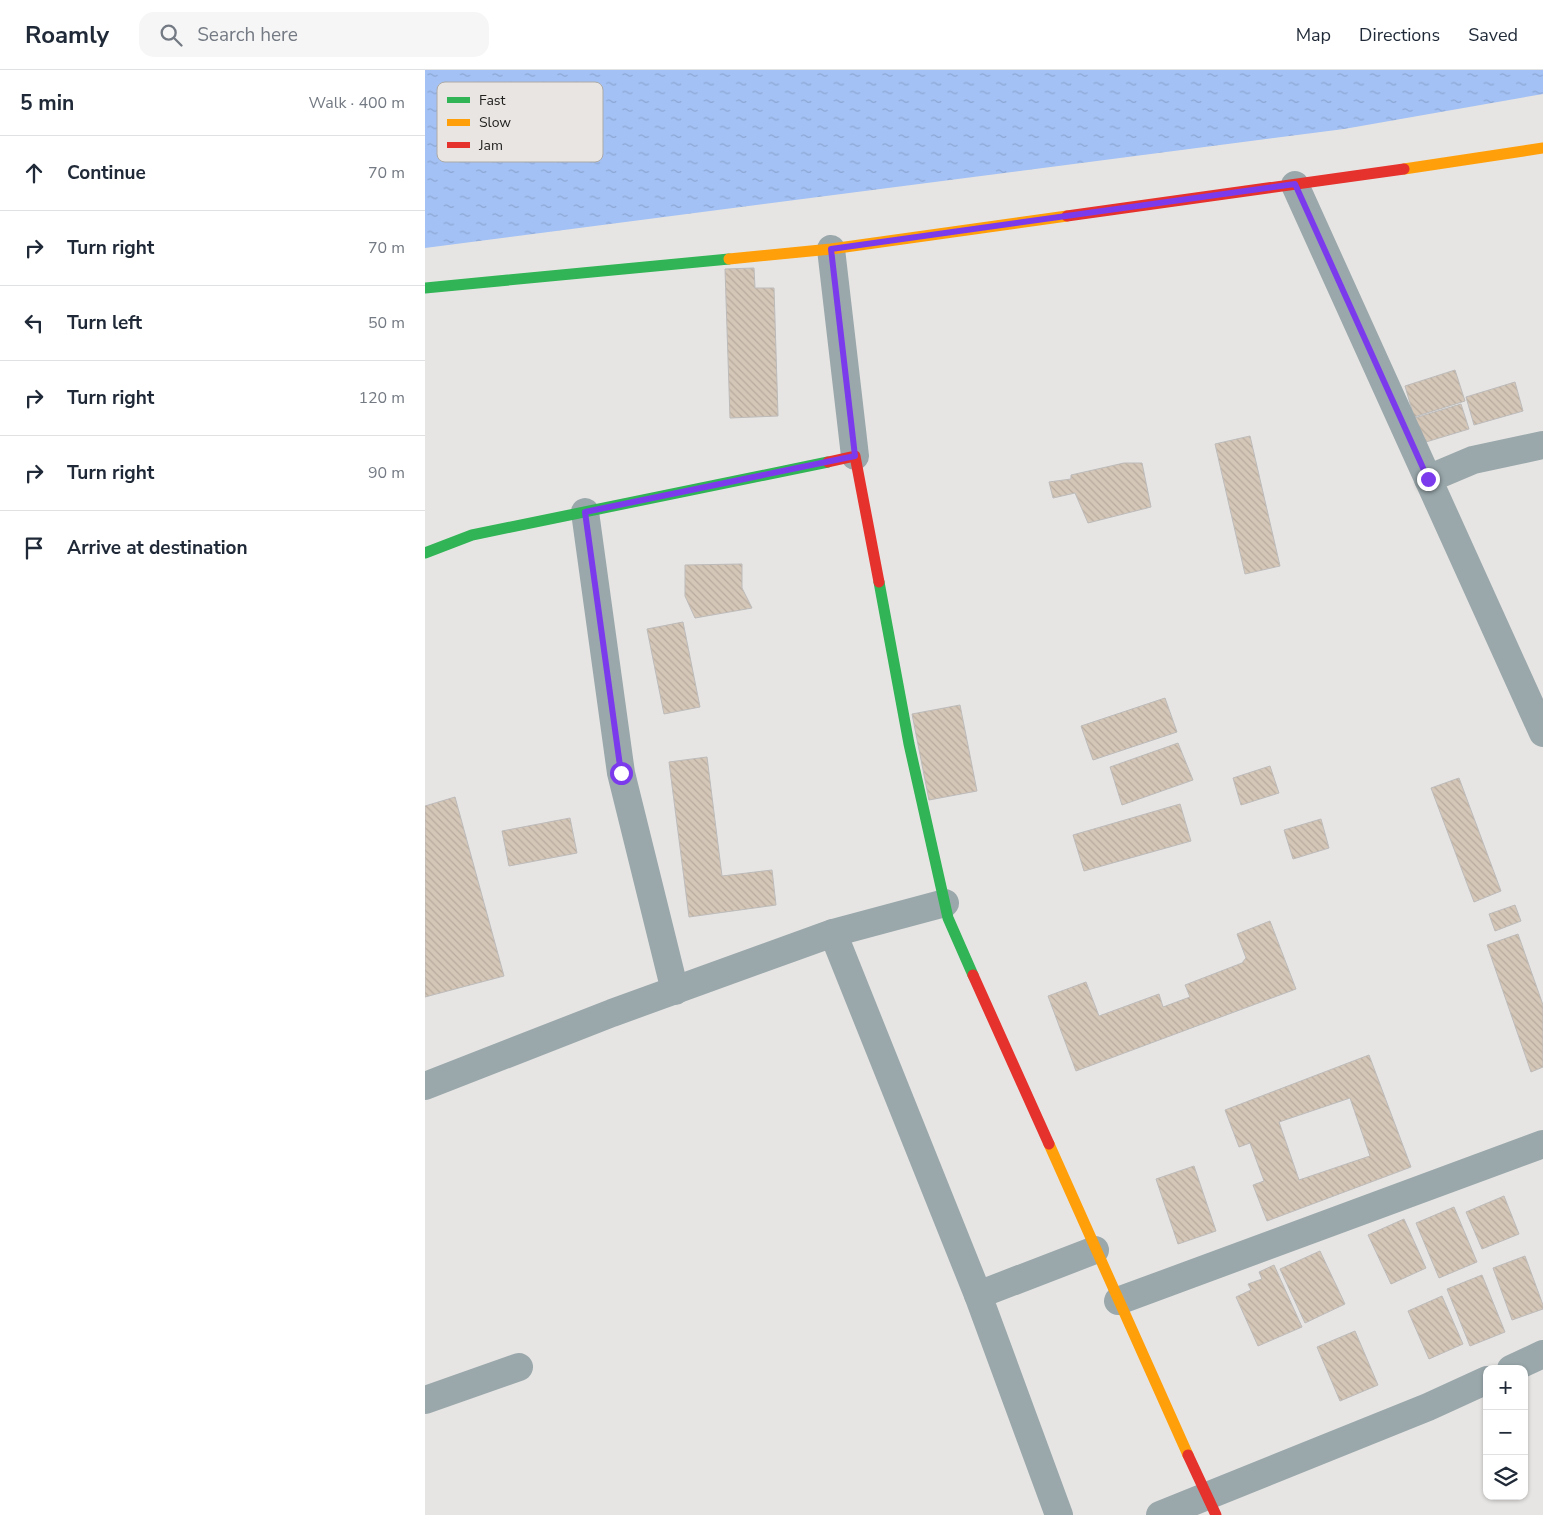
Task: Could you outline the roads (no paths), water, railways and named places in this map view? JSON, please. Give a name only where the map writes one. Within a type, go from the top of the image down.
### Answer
[{"type":"street","points":[[425,288],[831,249],[1543,148]]},
{"type":"street","points":[[1295,184],[1543,733]]},
{"type":"street","points":[[831,249],[855,456],[909,744],[948,918],[1117,1301],[1211,1506]]},
{"type":"street","points":[[1428,479],[1473,460],[1543,445]]},
{"type":"street","points":[[425,553],[472,535],[855,456]]},
{"type":"street","points":[[585,512],[621,773],[675,991]]},
{"type":"street","points":[[425,1086],[613,1013],[833,934],[945,903]]},
{"type":"street","points":[[833,934],[978,1295],[1059,1515]]},
{"type":"street","points":[[1117,1301],[1543,1144]]},
{"type":"street","points":[[978,1295],[1095,1250]]},
{"type":"street","points":[[1520,1365],[1543,1354]]},
{"type":"street","points":[[425,1400],[519,1367]]},
{"type":"street","points":[[1160,1515],[1211,1506],[1483,1382]]},
{"type":"water","points":[[425,70],[1543,70],[1543,94],[1344,129],[425,248]]}]
